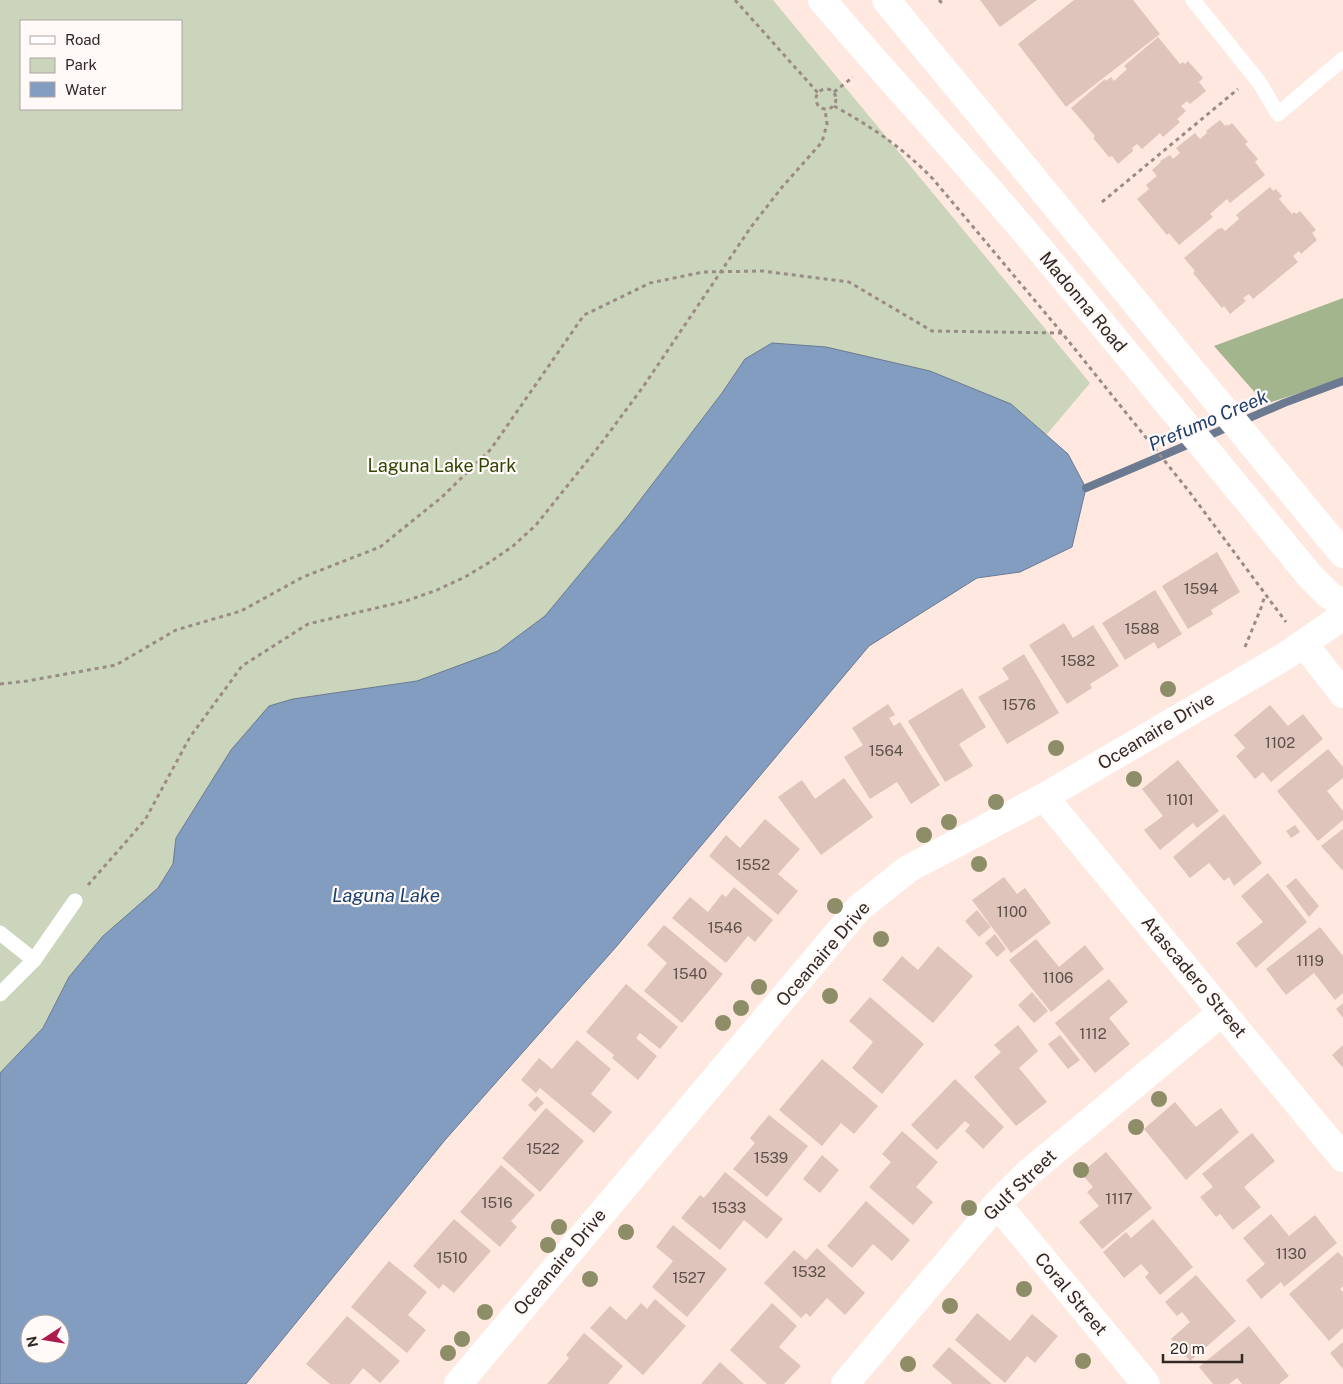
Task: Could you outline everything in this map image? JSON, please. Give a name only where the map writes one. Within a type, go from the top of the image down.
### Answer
[{"type":"street","name":"Madonna Road","points":[[822,0],[888,78],[1028,234],[1316,584],[1343,604]]},
{"type":"street","points":[[886,0],[1343,554]]},
{"type":"street","name":"Oceanaire Drive","points":[[458,1384],[859,908],[908,869],[1044,797],[1304,644],[1343,616]]},
{"type":"street","points":[[1304,644],[1343,694]]},
{"type":"street","name":"Atascadero Street","points":[[1044,797],[1343,1158]]},
{"type":"street","name":"Gulf Street","points":[[845,1384],[997,1204],[1028,1173],[1222,1012]]},
{"type":"street","name":"Coral Street","points":[[997,1204],[1146,1384]]},
{"type":"lane","points":[[1193,0],[1254,76],[1278,114],[1343,59]]},
{"type":"lane","points":[[0,994],[34,960],[74,900]]},
{"type":"lane","points":[[0,933],[34,960]]},
{"type":"path","points":[[735,0],[818,93]]},
{"type":"path","points":[[834,92],[854,76]]},
{"type":"path","points":[[1102,202],[1254,76]]},
{"type":"path","points":[[826,89],[834,92],[837,100],[834,106],[826,109],[820,107],[816,96],[818,93],[826,89]]},
{"type":"path","points":[[834,106],[883,135],[933,179],[1062,333],[1188,490],[1304,644]]},
{"type":"path","points":[[74,900],[145,820],[190,737],[242,666],[308,624],[406,601],[437,590],[490,562],[513,546],[536,525],[600,445],[643,387],[751,227],[783,186],[822,142],[827,124],[826,109]]},
{"type":"path","points":[[0,684],[28,681],[116,665],[176,630],[241,611],[304,577],[380,547],[442,497],[491,449],[584,315],[650,283],[703,272],[722,270],[763,271],[849,282],[932,331],[1062,333]]},
{"type":"green space","name":"Laguna Lake Park","points":[[0,0],[773,0],[1090,383],[869,646],[445,1140],[242,1384],[0,1384]]},
{"type":"green space","points":[[1343,298],[1343,379],[1265,404],[1214,346]]},
{"type":"water","name":"Laguna Lake","points":[[772,343],[826,347],[930,371],[1011,404],[1068,454],[1086,488],[1072,547],[1020,572],[977,578],[869,646],[616,947],[445,1140],[246,1384],[0,1384],[0,1073],[43,1028],[69,977],[103,936],[158,888],[173,864],[176,838],[231,750],[269,706],[293,699],[417,681],[498,651],[545,616],[628,516],[722,393],[745,359]]},
{"type":"building","points":[[980,0],[1037,0],[1000,27]]},
{"type":"building","points":[[1074,0],[1133,0],[1160,34],[1066,107],[1018,44]]},
{"type":"building","points":[[1158,37],[1180,64],[1183,62],[1185,64],[1188,61],[1203,78],[1199,82],[1206,91],[1190,104],[1187,101],[1181,106],[1186,111],[1177,119],[1180,122],[1163,137],[1160,133],[1142,149],[1137,144],[1132,148],[1133,151],[1118,164],[1112,156],[1109,157],[1093,138],[1095,136],[1071,108],[1105,79],[1106,81],[1111,77],[1114,81],[1127,69],[1124,66]]},
{"type":"building","points":[[1220,120],[1225,126],[1232,123],[1248,142],[1245,144],[1258,159],[1255,162],[1265,175],[1230,203],[1227,199],[1210,214],[1213,217],[1179,245],[1169,233],[1167,235],[1137,199],[1149,189],[1146,185],[1157,176],[1152,170],[1160,161],[1170,155],[1173,159],[1180,153],[1176,148],[1195,133],[1200,139],[1207,133],[1206,131]]},
{"type":"building","points":[[1270,187],[1273,191],[1276,189],[1282,196],[1279,199],[1292,214],[1300,211],[1316,230],[1312,233],[1317,240],[1301,254],[1299,251],[1293,256],[1298,262],[1253,299],[1249,294],[1243,298],[1246,301],[1230,314],[1224,306],[1222,308],[1193,273],[1195,271],[1184,258],[1218,229],[1222,228],[1225,231],[1239,219],[1236,215]]},
{"type":"building","points":[[1217,552],[1240,592],[1211,610],[1213,614],[1188,629],[1162,586]]},
{"type":"building","points":[[1155,590],[1182,634],[1158,649],[1154,642],[1125,660],[1102,623]]},
{"type":"building","points":[[1064,623],[1073,638],[1093,625],[1119,666],[1090,684],[1092,688],[1067,704],[1029,645]]},
{"type":"building","points":[[1024,654],[1059,713],[1007,744],[978,697],[1009,679],[1002,668]]},
{"type":"building","points":[[962,688],[986,727],[959,744],[973,766],[945,782],[908,721]]},
{"type":"building","points":[[888,704],[895,715],[889,718],[894,726],[900,722],[940,785],[911,804],[897,782],[870,799],[844,757],[863,745],[852,728]]},
{"type":"building","points":[[1270,705],[1288,726],[1303,714],[1323,739],[1271,782],[1263,772],[1255,779],[1236,756],[1245,748],[1234,735]]},
{"type":"building","points":[[1328,749],[1343,767],[1343,778],[1327,791],[1343,811],[1343,820],[1318,841],[1277,791]]},
{"type":"building","points":[[1178,760],[1219,811],[1197,828],[1193,823],[1160,850],[1144,830],[1163,816],[1142,789]]},
{"type":"building","points":[[844,778],[873,817],[821,855],[778,797],[802,780],[815,799]]},
{"type":"building","points":[[1224,814],[1262,863],[1234,886],[1229,877],[1224,881],[1209,863],[1190,878],[1173,857]]},
{"type":"building","points":[[765,819],[800,849],[778,874],[798,891],[778,915],[709,856],[726,835],[740,848]]},
{"type":"building","points":[[1295,825],[1300,832],[1291,838],[1286,831]]},
{"type":"building","points":[[1343,829],[1343,871],[1321,846]]},
{"type":"building","points":[[1268,873],[1307,922],[1256,968],[1236,943],[1263,922],[1241,896]]},
{"type":"building","points":[[1004,877],[1017,894],[1025,888],[1051,923],[1011,953],[972,900]]},
{"type":"building","points":[[1296,878],[1319,906],[1309,917],[1286,886]]},
{"type":"building","points":[[734,887],[773,920],[755,942],[748,936],[726,963],[672,918],[690,897],[708,912],[722,894],[726,897]]},
{"type":"building","points":[[977,910],[991,927],[979,937],[965,921]]},
{"type":"building","points":[[664,925],[723,974],[682,1023],[644,991],[667,963],[647,945]]},
{"type":"building","points":[[1320,927],[1343,956],[1343,993],[1335,1000],[1314,973],[1286,995],[1266,969]]},
{"type":"building","points":[[995,934],[1006,949],[997,957],[985,943]]},
{"type":"building","points":[[1036,939],[1059,967],[1085,945],[1104,969],[1051,1012],[1009,960]]},
{"type":"building","points":[[938,946],[973,976],[933,1023],[882,980],[902,956],[918,970]]},
{"type":"building","points":[[1109,979],[1128,1002],[1109,1018],[1130,1044],[1095,1073],[1055,1023]]},
{"type":"building","points":[[626,984],[678,1027],[660,1049],[640,1033],[636,1038],[657,1056],[638,1080],[612,1058],[614,1055],[586,1032]]},
{"type":"building","points":[[1032,992],[1048,1011],[1034,1023],[1018,1005]]},
{"type":"building","points":[[870,997],[924,1044],[882,1094],[852,1068],[873,1042],[849,1021]]},
{"type":"building","points":[[1343,1003],[1343,1018],[1336,1009]]},
{"type":"building","points":[[1018,1025],[1038,1051],[1019,1068],[1047,1102],[1016,1126],[974,1077],[1001,1052],[994,1045]]},
{"type":"building","points":[[1060,1035],[1080,1060],[1068,1069],[1048,1044]]},
{"type":"building","points":[[577,1040],[611,1069],[591,1094],[612,1112],[594,1133],[540,1088],[536,1093],[521,1080],[539,1058],[552,1069]]},
{"type":"building","points":[[1343,1045],[1343,1068],[1332,1055]]},
{"type":"building","points":[[822,1059],[878,1106],[854,1134],[841,1123],[822,1146],[779,1110]]},
{"type":"building","points":[[955,1079],[1004,1127],[983,1149],[965,1131],[970,1125],[965,1121],[937,1150],[911,1125]]},
{"type":"building","points":[[537,1096],[544,1103],[535,1112],[528,1105]]},
{"type":"building","points":[[1175,1102],[1196,1127],[1221,1108],[1239,1132],[1186,1180],[1144,1129]]},
{"type":"building","points":[[546,1108],[584,1141],[540,1192],[502,1158]]},
{"type":"building","points":[[769,1115],[808,1146],[767,1197],[733,1169],[755,1143],[750,1138]]},
{"type":"building","points":[[902,1131],[938,1162],[916,1187],[933,1202],[913,1225],[869,1187],[891,1162],[882,1154]]},
{"type":"building","points":[[1252,1133],[1275,1161],[1244,1187],[1261,1207],[1233,1230],[1220,1214],[1216,1217],[1200,1197],[1213,1187],[1202,1174]]},
{"type":"building","points":[[1106,1152],[1152,1208],[1102,1249],[1079,1222],[1099,1206],[1087,1192],[1093,1187],[1081,1173]]},
{"type":"building","points":[[822,1155],[839,1170],[820,1193],[803,1179]]},
{"type":"building","points":[[501,1165],[535,1195],[511,1221],[517,1227],[500,1247],[460,1212]]},
{"type":"building","points":[[725,1172],[783,1219],[767,1239],[744,1220],[720,1250],[681,1218],[700,1195],[704,1198]]},
{"type":"building","points":[[866,1201],[910,1240],[892,1261],[873,1244],[852,1268],[827,1246]]},
{"type":"building","points":[[1271,1214],[1289,1236],[1315,1215],[1337,1243],[1284,1287],[1281,1282],[1261,1299],[1246,1280],[1265,1264],[1243,1238]]},
{"type":"building","points":[[454,1219],[491,1251],[454,1293],[443,1284],[439,1289],[413,1266]]},
{"type":"building","points":[[1153,1219],[1193,1267],[1160,1295],[1145,1277],[1149,1273],[1141,1264],[1124,1278],[1103,1252],[1126,1232],[1131,1238]]},
{"type":"building","points":[[673,1225],[727,1269],[687,1317],[652,1287],[673,1261],[656,1247]]},
{"type":"building","points":[[817,1248],[865,1293],[845,1315],[827,1298],[810,1317],[806,1313],[801,1318],[764,1283],[794,1250],[806,1260]]},
{"type":"building","points":[[1338,1252],[1343,1257],[1343,1286],[1340,1289],[1343,1292],[1343,1328],[1329,1341],[1289,1294]]},
{"type":"building","points":[[389,1261],[427,1292],[408,1315],[426,1330],[407,1353],[351,1307]]},
{"type":"building","points":[[1196,1275],[1236,1321],[1190,1361],[1171,1339],[1190,1322],[1182,1312],[1177,1316],[1165,1302]]},
{"type":"building","points":[[655,1299],[686,1326],[643,1375],[590,1328],[610,1306],[626,1320],[641,1303],[647,1309]]},
{"type":"building","points":[[772,1303],[797,1326],[779,1347],[801,1366],[784,1384],[767,1384],[730,1350]]},
{"type":"building","points":[[977,1313],[1010,1341],[1032,1314],[1058,1336],[1035,1363],[1027,1356],[1005,1383],[955,1340]]},
{"type":"building","points":[[347,1316],[400,1361],[380,1383],[363,1368],[350,1384],[330,1384],[306,1364]]},
{"type":"building","points":[[1249,1326],[1289,1376],[1279,1384],[1242,1384],[1237,1378],[1229,1384],[1213,1384],[1199,1367]]},
{"type":"building","points":[[584,1333],[623,1366],[608,1384],[547,1384],[569,1358],[566,1355]]},
{"type":"building","points":[[1343,1342],[1343,1369],[1330,1353]]},
{"type":"building","points":[[949,1347],[992,1384],[951,1384],[932,1366]]},
{"type":"building","points":[[720,1362],[744,1384],[701,1384]]},
{"type":"waterway","name":"Prefumo Creek","points":[[1203,438],[1284,403],[1343,381]]},
{"type":"waterway","name":"Prefumo Creek","points":[[1086,488],[1192,443]]}]
